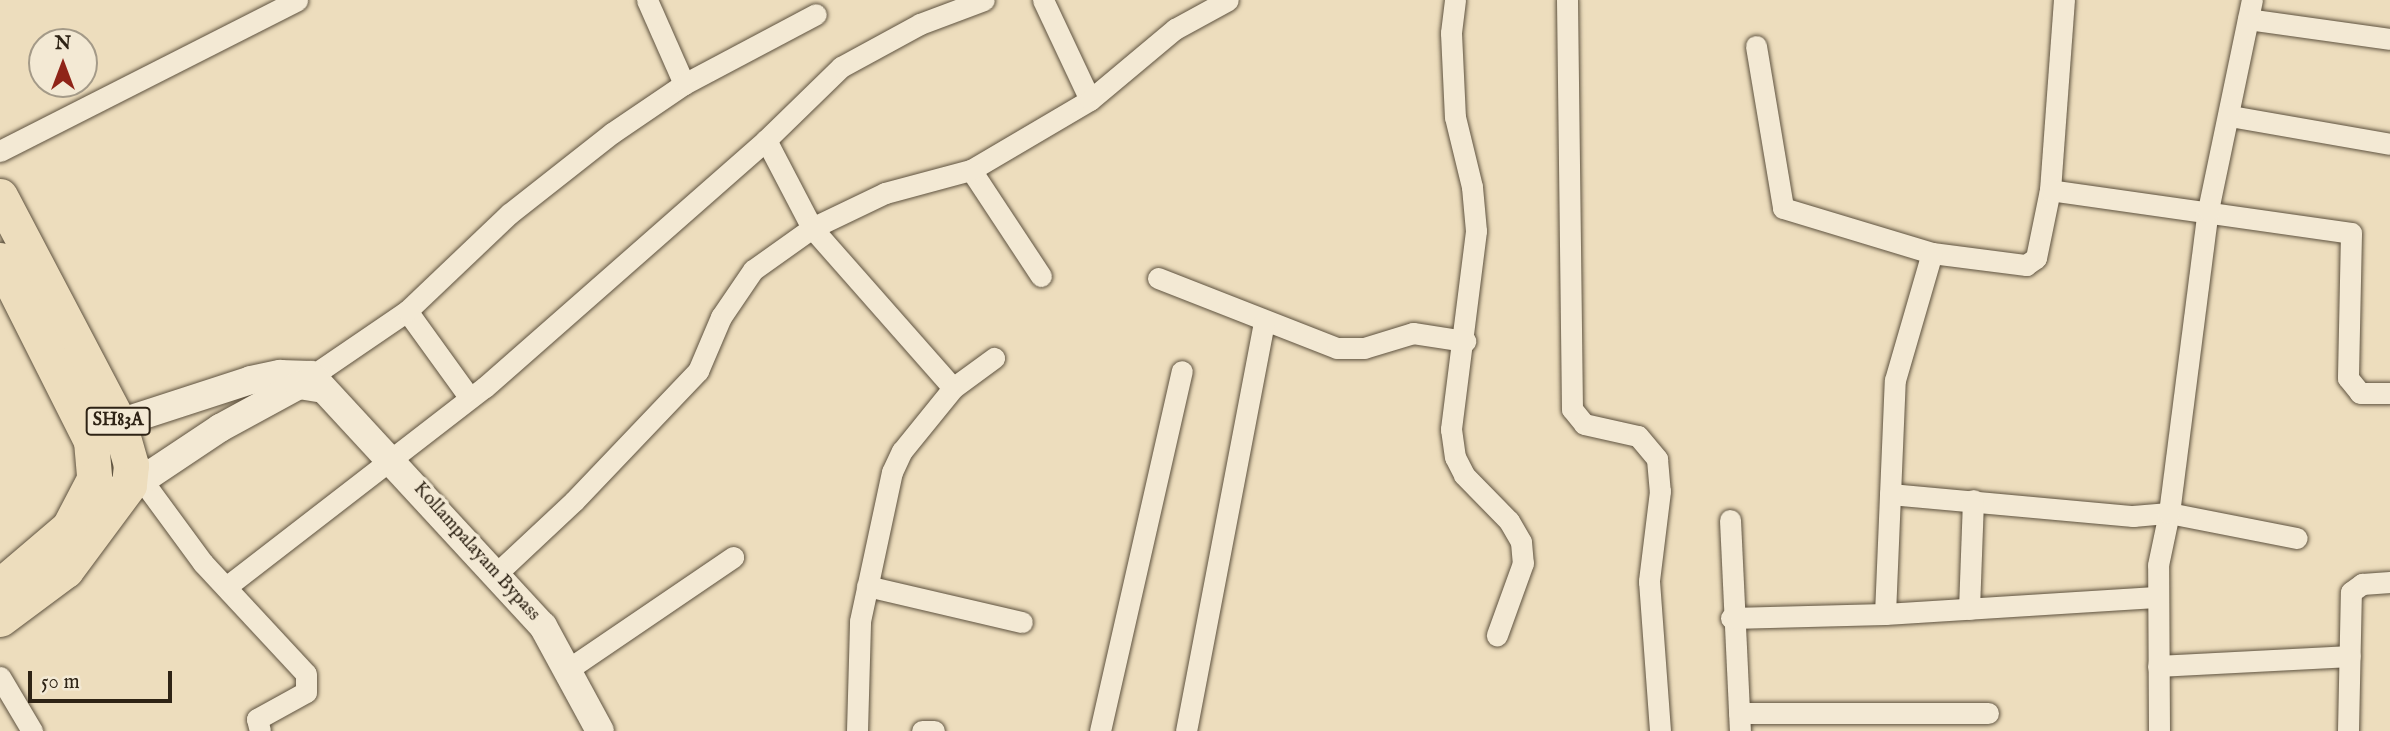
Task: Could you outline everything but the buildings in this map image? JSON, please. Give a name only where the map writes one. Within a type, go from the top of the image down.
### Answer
[{"type":"main road","name":"SH83A","points":[[0,197],[105,432],[86,502],[47,550],[0,586]]},
{"type":"main road","name":"SH83A","points":[[0,260],[105,432],[131,465],[136,483]]},
{"type":"main road","points":[[0,619],[66,570],[136,483]]},
{"type":"street","points":[[0,151],[275,5],[297,0]]},
{"type":"street","points":[[647,0],[684,84]]},
{"type":"street","points":[[226,587],[469,397],[766,140],[841,66],[920,24],[984,0]]},
{"type":"street","points":[[1043,0],[1090,100]]},
{"type":"street","points":[[496,574],[574,501],[698,371],[721,317],[753,270],[812,228],[885,193],[971,170],[1090,100],[1175,29],[1228,0]]},
{"type":"street","points":[[1455,0],[1451,33],[1455,117],[1472,187],[1476,231],[1465,341],[1451,429],[1455,457],[1464,475],[1509,521],[1521,542],[1523,563],[1497,635]]},
{"type":"street","points":[[1567,0],[1572,404],[1584,424],[1638,436],[1657,459],[1660,491],[1649,581],[1660,731]]},
{"type":"street","points":[[1756,46],[1783,208],[1932,253],[2030,264],[2036,258],[2050,190],[2064,0]]},
{"type":"street","points":[[2158,731],[2155,597],[2169,513],[2207,210],[2230,116],[2250,9],[2390,39]]},
{"type":"street","points":[[86,502],[136,483],[220,428],[313,383],[407,311],[509,214],[612,133],[684,84],[816,14]]},
{"type":"street","points":[[2230,116],[2390,144]]},
{"type":"street","points":[[766,140],[812,228],[953,388]]},
{"type":"street","points":[[971,170],[1041,276]]},
{"type":"street","points":[[2050,190],[2207,210],[2352,234],[2348,378],[2360,393],[2390,393]]},
{"type":"street","points":[[1885,614],[1895,380],[1932,253]]},
{"type":"street","points":[[1158,278],[1337,348],[1364,348],[1413,333],[1465,341]]},
{"type":"street","points":[[407,311],[469,397]]},
{"type":"street","points":[[1186,731],[1264,321]]},
{"type":"street","points":[[857,731],[860,621],[892,472],[902,451],[953,388],[994,358]]},
{"type":"street","points":[[1100,731],[1182,371]]},
{"type":"street","points":[[105,432],[251,380],[281,374],[313,383]]},
{"type":"street","name":"Kollampalayam Bypass","points":[[313,383],[391,459],[543,626],[600,731]]},
{"type":"street","points":[[136,483],[309,683],[299,697],[257,719],[260,731]]},
{"type":"street","points":[[1890,494],[2133,516],[2169,513],[2297,538]]},
{"type":"street","points":[[1969,609],[1973,500]]},
{"type":"street","points":[[1730,520],[1731,618],[1740,722],[1988,713]]},
{"type":"street","points":[[567,670],[733,557]]},
{"type":"street","points":[[2348,731],[2351,592],[2362,584],[2390,582]]},
{"type":"street","points":[[867,586],[1022,622]]},
{"type":"street","points":[[1731,618],[1885,614],[2155,597]]},
{"type":"street","points":[[2158,666],[2350,656]]},
{"type":"street","points":[[0,677],[33,731]]},
{"type":"street","points":[[922,731],[934,731]]}]
